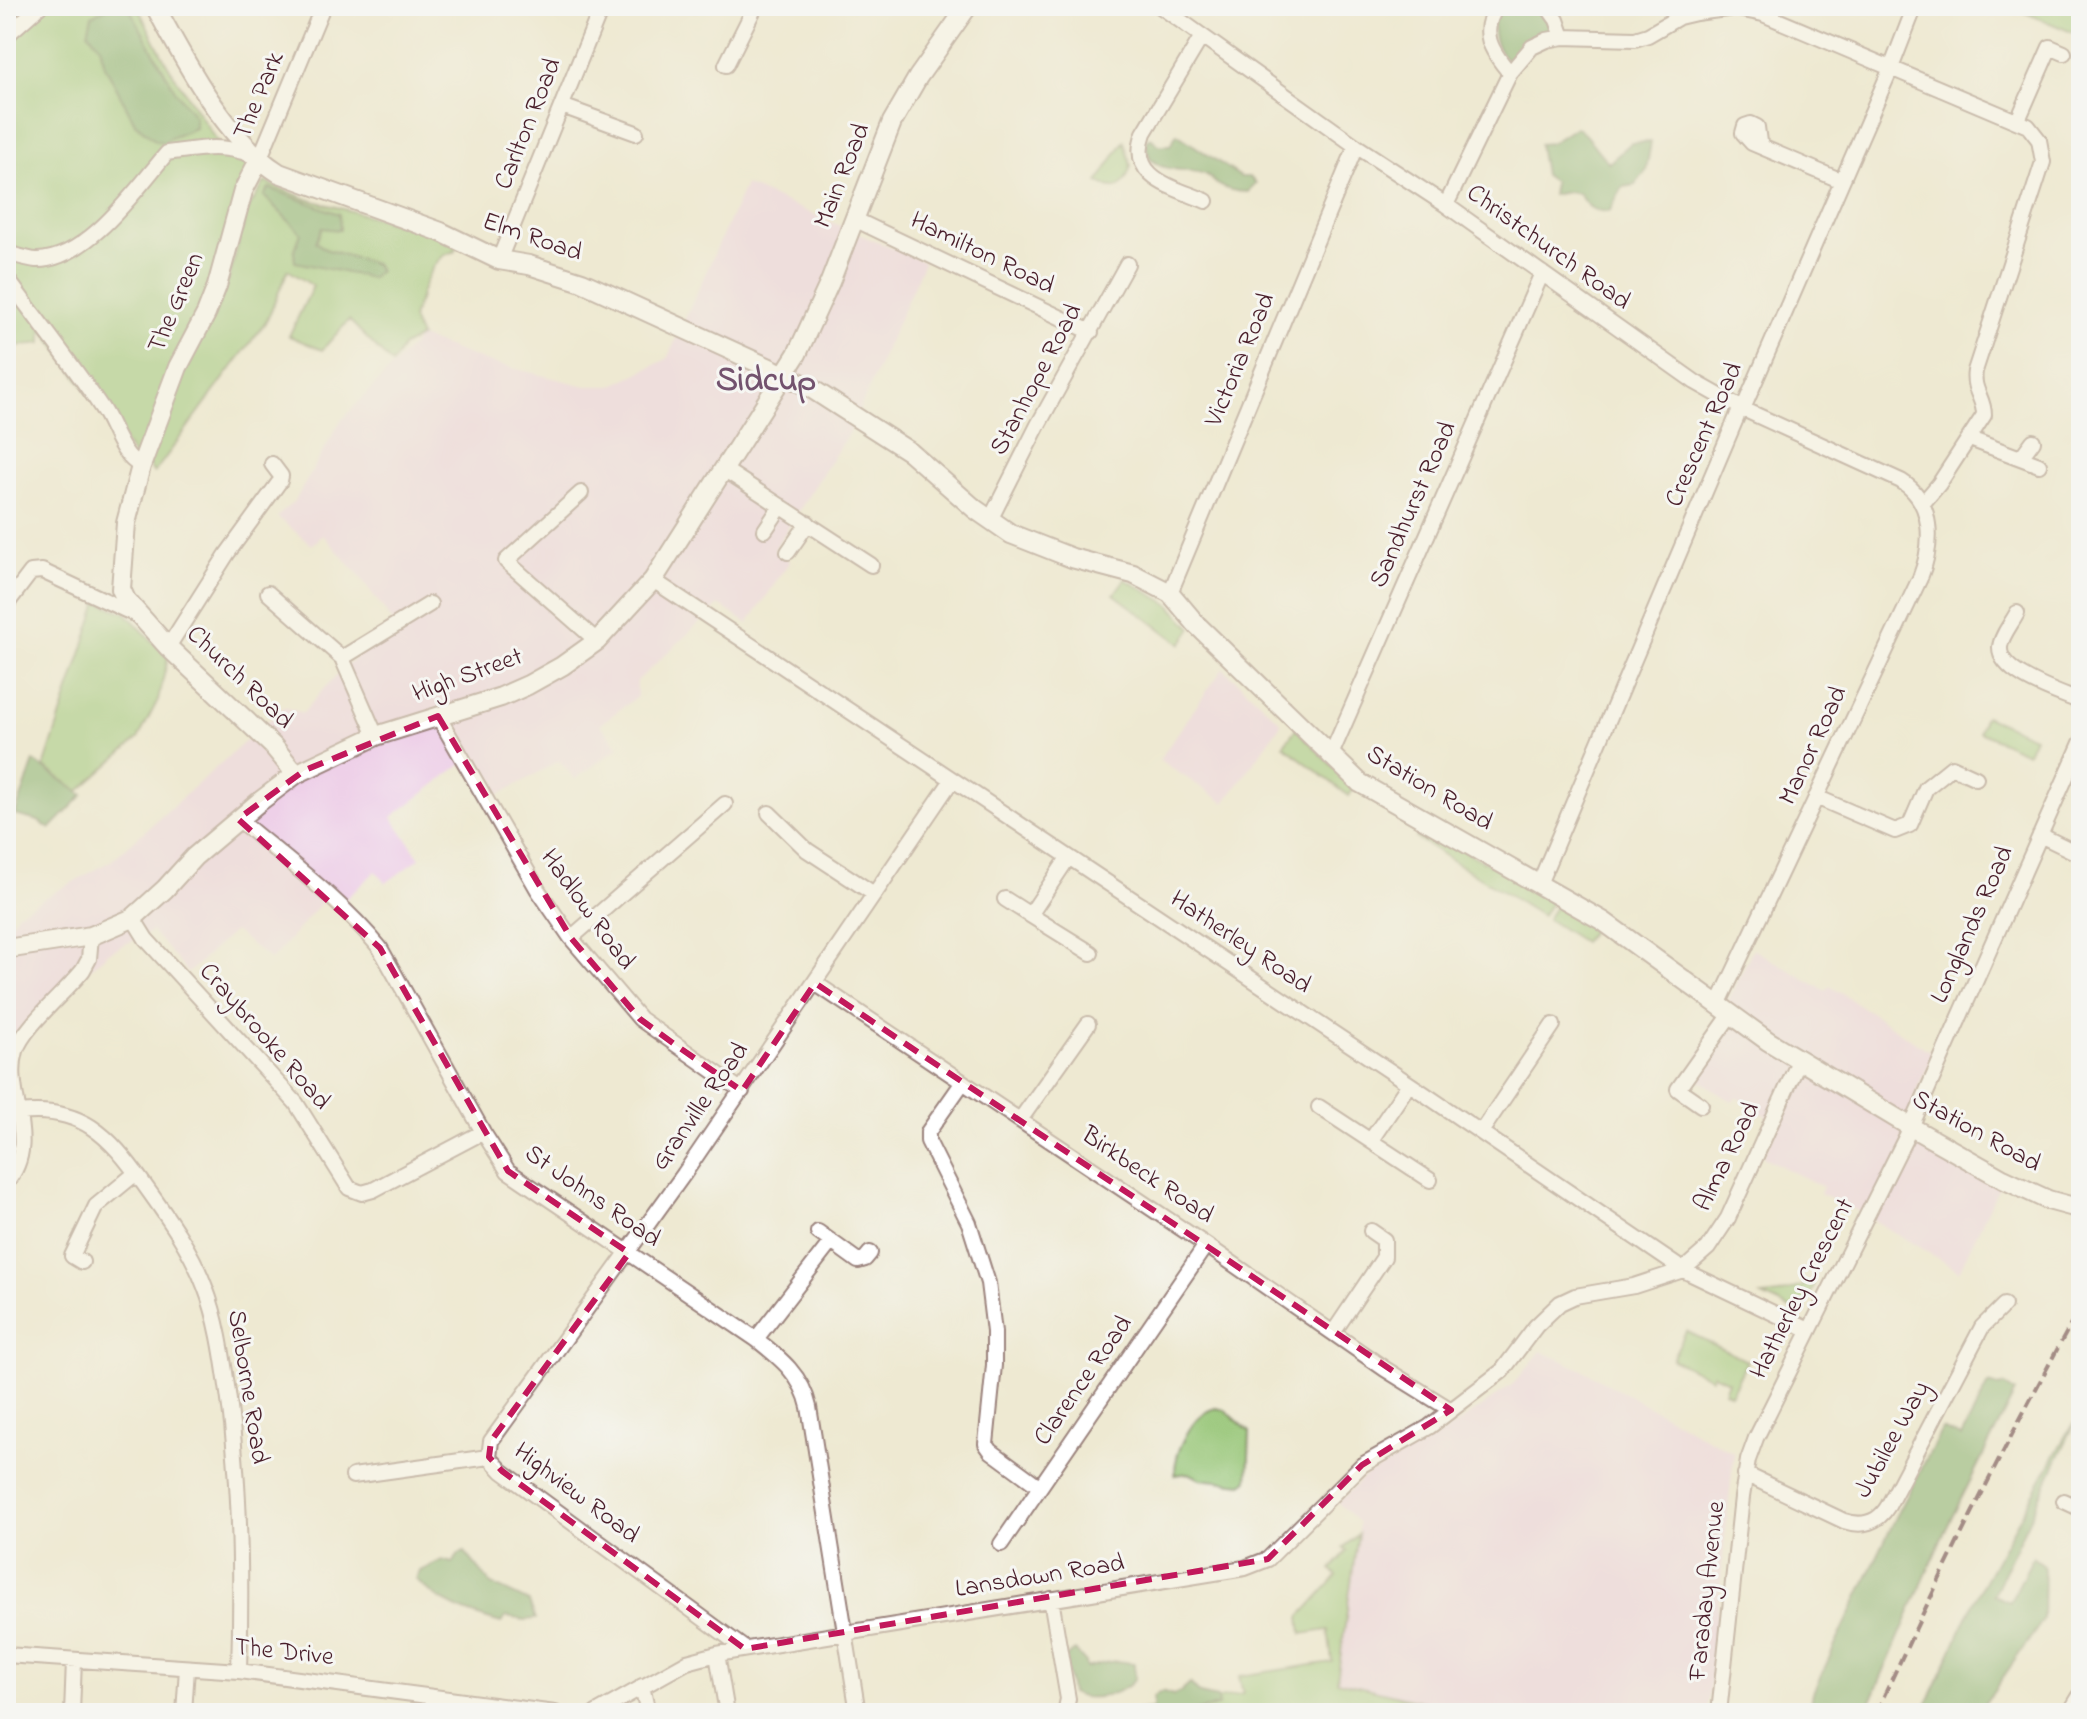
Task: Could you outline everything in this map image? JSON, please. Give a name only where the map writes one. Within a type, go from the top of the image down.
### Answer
[{"type":"main road","points":[[155,6],[193,78],[257,158]]},
{"type":"main road","name":"Main Road","points":[[785,375],[830,282],[899,109],[968,6]]},
{"type":"main road","name":"Elm Road","points":[[257,158],[279,173],[441,232],[499,260],[529,265],[600,290],[785,375]]},
{"type":"main road","name":"The Green","points":[[145,619],[124,560],[126,523],[141,466],[178,367],[217,286],[243,191],[257,158]]},
{"type":"main road","name":"Station Road","points":[[785,375],[910,452],[1011,534],[1133,574],[1170,593],[1197,625],[1360,783],[1620,933],[1799,1061],[2003,1179],[2048,1200],[2081,1209]]},
{"type":"main road","name":"High Street","points":[[6,949],[91,936],[133,918],[194,857],[296,774],[376,736],[501,697],[562,666],[597,641],[653,580],[785,375]]},
{"type":"main road","name":"Church Road","points":[[145,619],[168,647],[273,746],[296,774]]},
{"type":"main road","points":[[2072,1713],[2081,1698]]},
{"type":"street","points":[[6,36],[40,6]]},
{"type":"street","name":"The Park","points":[[257,158],[323,6]]},
{"type":"street","name":"Carlton Road","points":[[499,260],[602,6]]},
{"type":"street","points":[[726,65],[753,6]]},
{"type":"street","name":"Christchurch Road","points":[[1160,6],[1686,376],[1743,409],[1901,481],[1917,493],[1923,503]]},
{"type":"street","points":[[1497,6],[1490,17],[1487,40],[1495,57],[1510,73]]},
{"type":"street","points":[[1547,6],[1557,20],[1563,37]]},
{"type":"street","name":"Crescent Road","points":[[1539,884],[1915,6]]},
{"type":"street","points":[[1446,205],[1510,73],[1532,47],[1563,37],[1635,39],[1679,17],[1734,8],[1780,21],[2028,126],[2039,140],[2043,162],[1975,371],[1975,391],[1984,406],[1984,415],[1923,503]]},
{"type":"street","points":[[1202,36],[1139,146],[1140,160],[1157,180],[1206,201]]},
{"type":"street","points":[[2018,120],[2050,47],[2064,53]]},
{"type":"street","points":[[562,106],[636,133]]},
{"type":"street","points":[[6,253],[36,260],[56,257],[89,239],[127,201],[167,153],[215,146],[236,148],[257,158]]},
{"type":"street","name":"Victoria Road","points":[[1170,593],[1356,146]]},
{"type":"street","points":[[1764,148],[1842,181]]},
{"type":"street","name":"Hamilton Road","points":[[854,219],[1091,332]]},
{"type":"street","name":"Stanhope Road","points":[[990,520],[1038,425],[1127,264]]},
{"type":"street","name":"Sandhurst Road","points":[[1330,757],[1542,273]]},
{"type":"street","points":[[6,277],[101,407],[117,434],[121,449],[141,466]]},
{"type":"street","points":[[1970,439],[2022,456],[2039,465]]},
{"type":"street","points":[[2022,456],[2033,441]]},
{"type":"street","points":[[168,647],[270,505],[281,479],[272,464]]},
{"type":"street","points":[[725,470],[871,565]]},
{"type":"street","points":[[581,493],[506,561],[597,641]]},
{"type":"street","name":"Manor Road","points":[[1701,1105],[1678,1089],[1724,1009],[1816,797],[1924,567],[1928,557],[1928,540],[1923,503]]},
{"type":"street","points":[[765,530],[781,506]]},
{"type":"street","points":[[788,552],[808,523]]},
{"type":"street","points":[[6,605],[31,572],[42,571],[145,619]]},
{"type":"street","name":"Hatherley Road","points":[[653,580],[1683,1270],[1809,1330]]},
{"type":"street","points":[[268,593],[342,658],[376,736]]},
{"type":"street","points":[[342,658],[430,604]]},
{"type":"street","points":[[2017,613],[2000,645],[2002,660],[2013,671],[2081,702]]},
{"type":"street","name":"Hadlow Road","points":[[438,716],[519,857],[571,938],[640,1019],[742,1091]]},
{"type":"street","name":"Longlands Road","points":[[1911,1127],[2081,743]]},
{"type":"street","points":[[1816,797],[1895,831],[1910,825],[1926,788],[1952,767],[1976,778]]},
{"type":"street","name":"Granville Road","points":[[489,1457],[491,1441],[629,1253],[742,1091],[952,780]]},
{"type":"street","points":[[571,938],[725,804]]},
{"type":"street","points":[[769,813],[807,850],[874,894]]},
{"type":"street","name":"St Johns Road","points":[[238,819],[363,927],[380,948],[483,1132],[515,1178],[756,1339],[791,1368],[805,1392],[858,1713]]},
{"type":"street","points":[[2040,835],[2081,855]]},
{"type":"street","points":[[1030,915],[1068,858]]},
{"type":"street","points":[[1005,899],[1091,953]]},
{"type":"street","name":"Craybrooke Road","points":[[133,918],[146,939],[296,1103],[349,1188],[362,1193],[373,1190],[483,1132]]},
{"type":"street","points":[[6,1183],[17,1165],[21,1146],[20,1113],[10,1050],[83,970],[89,959],[91,936]]},
{"type":"street","name":"Birkbeck Road","points":[[815,983],[1451,1410]]},
{"type":"street","points":[[1020,1120],[1088,1024]]},
{"type":"street","points":[[1481,1132],[1553,1025]]},
{"type":"street","name":"Alma Road","points":[[1451,1410],[1509,1365],[1536,1326],[1560,1303],[1575,1296],[1634,1286],[1683,1270],[1708,1248],[1728,1218],[1799,1061]]},
{"type":"street","points":[[963,1082],[928,1132],[928,1141],[969,1223],[988,1283],[994,1332],[994,1365],[986,1444],[1040,1487]]},
{"type":"street","points":[[1371,1140],[1409,1084]]},
{"type":"street","points":[[1319,1107],[1430,1180]]},
{"type":"street","name":"Selborne Road","points":[[20,1113],[46,1110],[66,1113],[92,1127],[136,1173],[165,1214],[206,1287],[221,1345],[237,1472],[241,1585],[239,1671]]},
{"type":"street","name":"Hatherley Crescent","points":[[1745,1474],[1756,1438],[1911,1127]]},
{"type":"street","points":[[82,1262],[72,1256],[96,1206],[136,1173]]},
{"type":"street","points":[[1333,1333],[1384,1257],[1384,1240],[1371,1231]]},
{"type":"street","points":[[818,1232],[858,1261],[870,1253]]},
{"type":"street","points":[[756,1339],[831,1242]]},
{"type":"street","name":"Clarence Road","points":[[1001,1544],[1206,1245]]},
{"type":"street","name":"Jubilee Way","points":[[1745,1474],[1844,1521],[1854,1524],[1875,1520],[1888,1506],[1982,1327],[2004,1305]]},
{"type":"street","name":"Lansdown Road","points":[[596,1713],[687,1662],[717,1654],[1258,1565],[1268,1559],[1362,1465],[1407,1441],[1451,1410]]},
{"type":"street","name":"Highview Road","points":[[353,1476],[489,1457],[502,1471],[745,1649]]},
{"type":"street","name":"Faraday Avenue","points":[[1719,1713],[1745,1474]]},
{"type":"street","points":[[2064,1501],[2081,1509]]},
{"type":"street","points":[[1051,1599],[1068,1699],[1065,1713]]},
{"type":"street","points":[[717,1654],[727,1713]]},
{"type":"street","name":"The Drive","points":[[6,1655],[239,1671],[372,1687],[489,1709],[555,1713]]},
{"type":"street","points":[[72,1713],[74,1660]]},
{"type":"street","points":[[184,1713],[187,1668]]},
{"type":"street","points":[[642,1686],[648,1713]]},
{"type":"highlighted area","points":[[438,716],[571,938],[640,1019],[742,1091],[815,983],[1451,1410],[1362,1465],[1268,1559],[745,1649],[502,1471],[489,1457],[491,1441],[629,1253],[508,1171],[380,948],[238,819],[305,770]]},
{"type":"shaded area","points":[[745,185],[924,262],[851,429],[774,550],[790,561],[748,624],[719,605],[637,681],[637,697],[600,724],[619,747],[575,779],[559,761],[490,800],[467,760],[392,817],[420,858],[386,883],[376,871],[342,902],[330,893],[271,960],[234,931],[188,973],[152,931],[109,952],[13,1036],[6,1037],[6,933],[17,913],[111,861],[284,707],[303,713],[325,687],[393,622],[358,574],[323,535],[312,545],[277,517],[296,499],[340,422],[420,337],[488,362],[586,386],[611,386],[667,359]]},
{"type":"shaded area","points":[[1223,668],[1282,723],[1225,803],[1159,760]]},
{"type":"shaded area","points":[[1753,949],[1826,991],[1830,986],[1934,1054],[1913,1098],[1923,1148],[1999,1187],[1959,1271],[1860,1212],[1820,1194],[1823,1187],[1763,1157],[1778,1124],[1737,1097],[1733,1102],[1689,1073]]},
{"type":"shaded area","points":[[1541,1351],[1581,1369],[1734,1453],[1707,1713],[1469,1713],[1337,1681],[1359,1523],[1338,1503],[1364,1477],[1447,1431],[1513,1384]]},
{"type":"green space","points":[[6,6],[137,6],[167,64],[220,146],[259,160],[213,319],[230,275],[247,211],[265,182],[307,199],[460,241],[454,252],[438,261],[427,279],[412,319],[420,337],[403,346],[392,364],[349,320],[322,350],[289,336],[313,286],[288,270],[267,320],[154,473],[144,460],[141,466],[42,328],[42,343],[6,347]]},
{"type":"green space","points":[[109,6],[128,6],[175,90],[195,117],[195,128],[165,142],[156,141],[135,123],[105,66],[100,46],[88,32],[92,16]]},
{"type":"green space","points":[[1505,6],[1539,9],[1551,28],[1522,45],[1508,60],[1498,46],[1493,28],[1497,15]]},
{"type":"green space","points":[[2009,6],[2081,6],[2081,36]]},
{"type":"green space","points":[[1576,127],[1609,163],[1631,143],[1651,142],[1646,171],[1635,185],[1623,187],[1609,212],[1591,208],[1579,194],[1568,192],[1552,195],[1554,182],[1544,175],[1539,144],[1551,143]]},
{"type":"green space","points":[[1177,134],[1241,177],[1250,177],[1256,184],[1248,192],[1232,190],[1199,172],[1160,166],[1152,161],[1147,141],[1151,138],[1159,145],[1170,145]]},
{"type":"green space","points":[[1124,141],[1131,166],[1126,179],[1116,187],[1098,182]]},
{"type":"green space","points":[[269,188],[339,214],[340,230],[322,228],[316,242],[325,249],[375,264],[379,271],[371,278],[295,262],[294,252],[301,233],[264,196]]},
{"type":"green space","points":[[1125,579],[1170,605],[1192,628],[1181,644],[1114,594]]},
{"type":"green space","points":[[98,602],[126,613],[168,658],[158,700],[138,739],[79,791],[44,767]]},
{"type":"green space","points":[[1985,716],[2034,737],[2027,753],[1979,732]]},
{"type":"green space","points":[[1296,729],[1354,788],[1349,796],[1283,745]]},
{"type":"green space","points":[[34,761],[83,795],[50,829],[38,821],[15,815]]},
{"type":"green space","points":[[1423,828],[1553,900],[1542,916],[1416,838]]},
{"type":"green space","points":[[1558,902],[1596,925],[1583,942],[1547,919]]},
{"type":"green space","points":[[1813,1282],[1814,1287],[1801,1314],[1762,1296],[1779,1294]]},
{"type":"green space","points":[[1686,1331],[1747,1361],[1731,1394],[1724,1391],[1728,1381],[1713,1374],[1711,1378],[1672,1359]]},
{"type":"green space","points":[[1989,1384],[2004,1385],[2015,1392],[1944,1533],[1866,1713],[1809,1713],[1813,1692],[1897,1515],[1942,1429],[1961,1437]]},
{"type":"green space","points":[[1216,1408],[1225,1410],[1250,1432],[1248,1480],[1242,1484],[1200,1479],[1189,1473],[1175,1475],[1186,1435],[1199,1417]]},
{"type":"green space","points":[[2075,1423],[1993,1595],[2010,1602],[2033,1557],[2044,1565],[2043,1620],[1978,1713],[1923,1713],[1978,1593]]},
{"type":"green space","points":[[1358,1534],[1337,1681],[1469,1713],[1129,1713],[1243,1694],[1239,1676],[1332,1662],[1328,1630],[1302,1634],[1300,1617],[1337,1576],[1331,1569],[1347,1551],[1343,1548]]},
{"type":"green space","points":[[465,1552],[491,1584],[529,1602],[536,1619],[506,1617],[501,1623],[477,1616],[444,1602],[416,1579],[420,1571],[442,1560],[453,1563],[459,1554]]},
{"type":"green space","points":[[1075,1651],[1085,1662],[1086,1668],[1116,1661],[1134,1664],[1135,1679],[1130,1685],[1105,1696],[1086,1697],[1071,1693],[1065,1658]]},
{"type":"green space","points":[[1190,1683],[1200,1694],[1218,1698],[1219,1706],[1182,1713],[1126,1713],[1153,1708],[1153,1697],[1162,1691],[1173,1695]]},
{"type":"railway","points":[[1876,1713],[1975,1508],[2081,1306]]},
{"type":"district","name":"Sidcup","points":[[766,382]]}]
